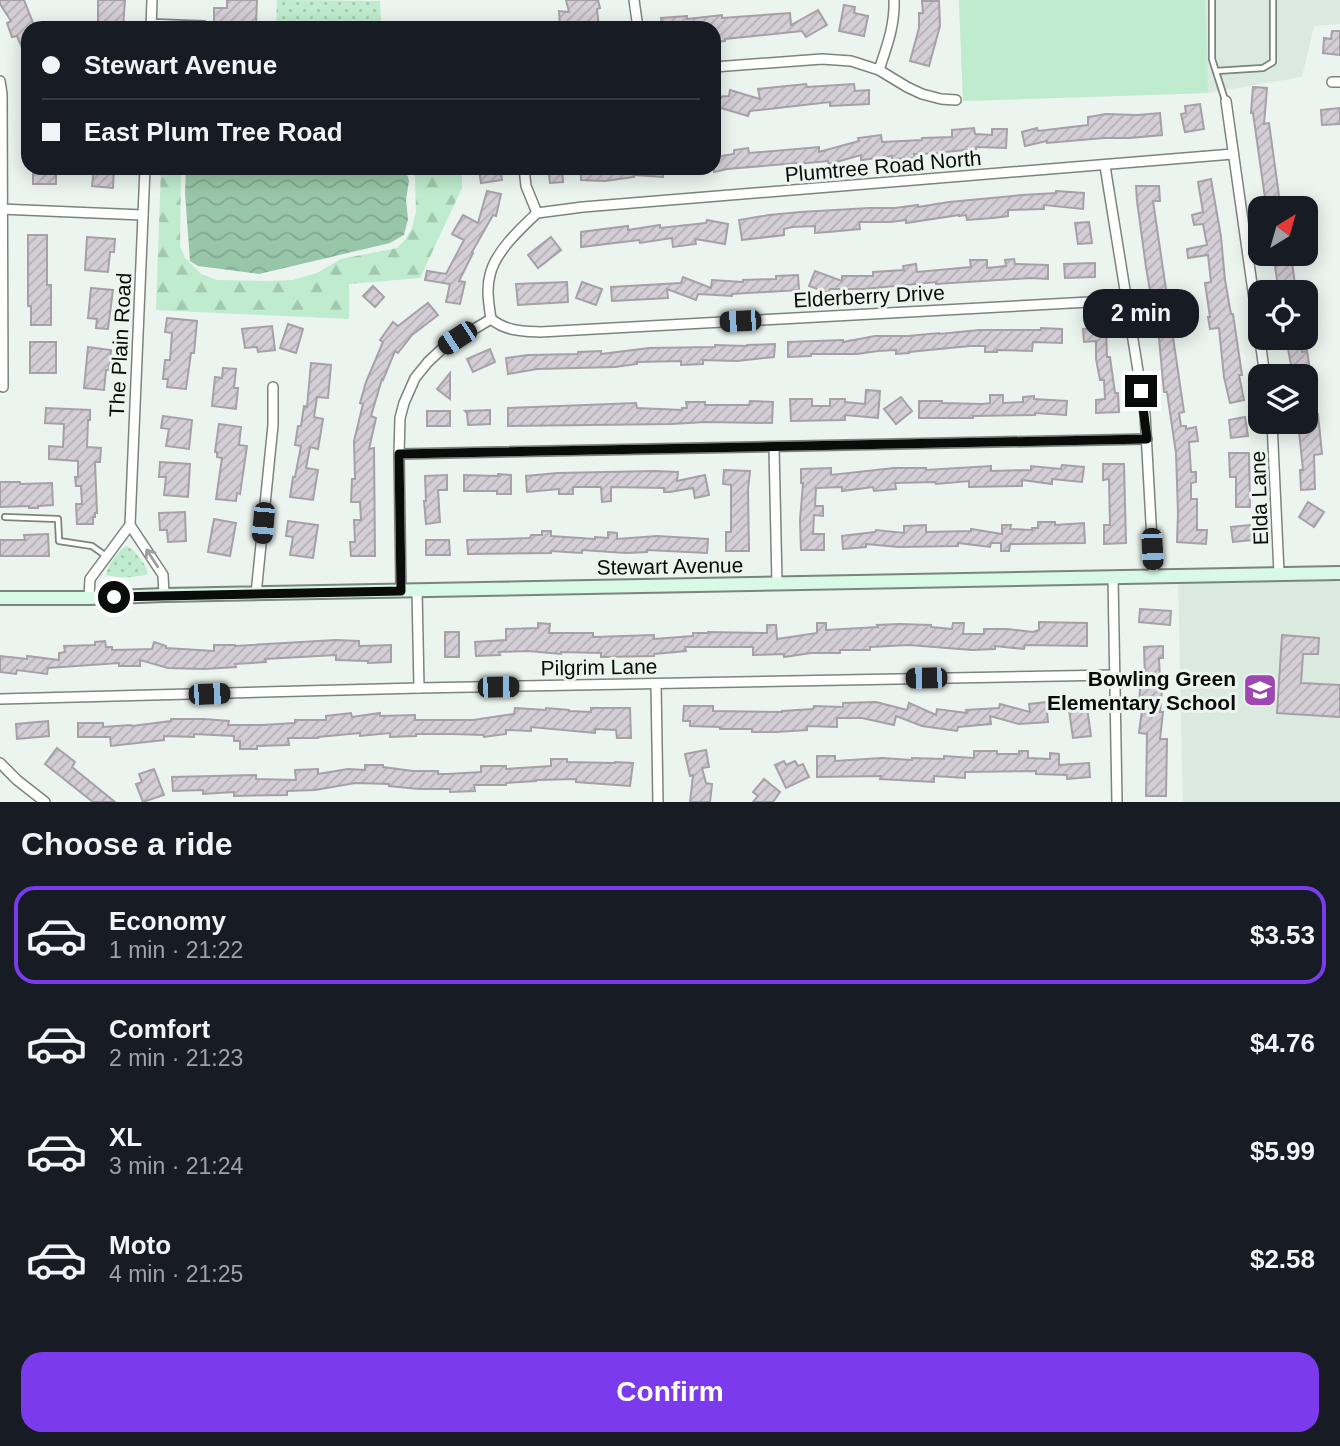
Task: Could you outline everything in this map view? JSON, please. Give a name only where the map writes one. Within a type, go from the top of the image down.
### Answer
[{"type":"street","points":[[151,21],[152,0]]},
{"type":"street","points":[[634,0],[637,21]]},
{"type":"street","points":[[878,69],[890,38],[894,0]]},
{"type":"street","points":[[721,66],[822,59],[851,61],[878,69],[922,94],[957,100]]},
{"type":"street","points":[[0,81],[3,387]]},
{"type":"street","points":[[1226,100],[1263,364]]},
{"type":"street","name":"Plumtree Road North","points":[[537,213],[1233,154]]},
{"type":"street","points":[[1105,166],[1145,414],[1154,577]]},
{"type":"street","name":"The Plain Road","points":[[130,524],[145,175]]},
{"type":"street","points":[[401,591],[399,454],[400,418],[404,402],[415,378],[428,362],[444,347],[491,319],[488,295],[490,274],[497,258],[519,230],[537,213],[526,186],[525,175]]},
{"type":"street","points":[[1,209],[143,215]]},
{"type":"street","name":"Elderberry Drive","points":[[491,319],[512,330],[540,332],[1126,300]]},
{"type":"street","points":[[256,594],[273,425],[272,387]]},
{"type":"street","name":"Elda Lane","points":[[1273,434],[1279,573]]},
{"type":"street","points":[[399,454],[1147,439]]},
{"type":"street","points":[[774,447],[777,583]]},
{"type":"street","points":[[89,598],[90,579],[130,524],[163,575],[164,595]]},
{"type":"street","name":"Stewart Avenue","points":[[0,598],[1340,573]]},
{"type":"street","points":[[1113,577],[1117,802]]},
{"type":"street","points":[[417,590],[419,688]]},
{"type":"street","name":"Pilgrim Lane","points":[[0,699],[1115,674]]},
{"type":"street","points":[[656,684],[658,802]]},
{"type":"street","points":[[0,763],[45,802]]},
{"type":"lane","points":[[1212,0],[1213,60],[1226,100]]},
{"type":"lane","points":[[1216,71],[1263,68],[1273,62],[1273,0]]},
{"type":"lane","points":[[5,517],[58,519],[59,541],[92,547],[107,556]]},
{"type":"shaded area","points":[[959,0],[1340,0],[1340,24],[1314,26],[1302,77],[1208,93],[963,101]]},
{"type":"shaded area","name":"Bowling Green Elementary School","points":[[1340,576],[1340,802],[1183,802],[1178,579]]},
{"type":"green space","points":[[277,0],[380,1],[381,21],[276,21]]},
{"type":"green space","points":[[959,0],[1205,0],[1208,93],[963,101]]},
{"type":"green space","points":[[161,175],[181,175],[180,246],[185,258],[201,274],[217,280],[268,281],[293,280],[317,273],[341,259],[397,248],[412,228],[416,212],[414,175],[462,175],[462,188],[420,278],[349,284],[349,319],[156,310]]},
{"type":"green space","points":[[126,546],[140,558],[148,574],[127,577],[106,575],[113,559]]},
{"type":"water","points":[[186,175],[407,175],[408,219],[404,235],[390,243],[259,274],[198,266],[190,261]]},
{"type":"building","points":[[0,0],[24,0],[32,21],[21,21],[21,45],[17,36],[12,37],[7,23],[11,21]]},
{"type":"building","points":[[98,0],[125,0],[124,21],[98,21]]},
{"type":"building","points":[[227,0],[257,0],[256,21],[214,21],[214,8],[227,8]]},
{"type":"building","points":[[566,0],[598,0],[598,21],[560,21],[559,11],[569,12]]},
{"type":"building","points":[[922,1],[939,1],[940,26],[929,66],[910,61],[919,28],[919,13],[923,13]]},
{"type":"building","points":[[844,5],[855,7],[854,13],[868,16],[864,36],[839,31]]},
{"type":"building","points":[[818,10],[827,25],[806,37],[802,31],[721,41],[721,21],[661,21],[661,18],[687,16],[687,19],[722,15],[722,18],[790,13],[791,25]]},
{"type":"building","points":[[1332,31],[1340,31],[1340,55],[1323,53],[1324,38],[1331,39]]},
{"type":"building","points":[[806,84],[807,87],[854,84],[855,91],[869,90],[869,104],[830,106],[830,102],[750,111],[748,116],[721,108],[721,97],[729,96],[730,90],[760,99],[758,89]]},
{"type":"building","points":[[1253,87],[1267,88],[1264,124],[1269,123],[1279,196],[1265,196],[1251,113]]},
{"type":"building","points":[[1200,104],[1204,129],[1185,132],[1181,114],[1186,113],[1185,106]]},
{"type":"building","points":[[1340,108],[1340,124],[1322,125],[1321,110]]},
{"type":"building","points":[[1160,113],[1162,135],[1047,141],[1025,146],[1022,132],[1037,128],[1038,131],[1088,125],[1088,117],[1106,114]]},
{"type":"building","points":[[974,128],[975,134],[992,135],[992,129],[1007,129],[1006,148],[976,147],[945,153],[914,154],[915,158],[892,159],[892,156],[861,160],[861,155],[829,164],[828,161],[721,170],[721,156],[734,154],[734,150],[748,148],[749,153],[819,147],[819,152],[859,141],[858,138],[881,135],[882,142],[922,140],[952,137],[952,130]]},
{"type":"building","points":[[33,175],[56,175],[56,184],[33,184]]},
{"type":"building","points":[[93,175],[114,175],[113,188],[92,186]]},
{"type":"building","points":[[480,175],[501,175],[502,180],[481,183]]},
{"type":"building","points":[[549,175],[562,175],[563,182],[550,183]]},
{"type":"building","points":[[581,175],[634,177],[605,181],[581,180]]},
{"type":"building","points":[[1211,179],[1242,375],[1239,375],[1244,400],[1230,403],[1224,377],[1219,328],[1210,329],[1208,317],[1205,283],[1211,282],[1208,255],[1188,258],[1187,249],[1207,245],[1203,224],[1194,225],[1192,215],[1203,212],[1198,182]]},
{"type":"building","points":[[1136,186],[1159,186],[1160,201],[1153,201],[1184,412],[1179,413],[1181,426],[1186,426],[1186,429],[1196,427],[1198,441],[1189,442],[1191,472],[1196,472],[1196,482],[1191,483],[1191,499],[1197,499],[1197,530],[1207,530],[1206,544],[1177,542],[1176,453],[1167,392],[1164,392],[1158,328],[1146,267]]},
{"type":"building","points":[[487,191],[501,194],[496,216],[493,215],[459,281],[465,282],[460,304],[446,302],[450,284],[425,280],[427,271],[446,274],[464,240],[452,234],[463,215],[478,223]]},
{"type":"building","points":[[1056,191],[1084,193],[1083,209],[1044,205],[1044,209],[1008,210],[1008,216],[993,218],[967,220],[966,215],[959,215],[906,223],[906,220],[859,222],[860,229],[815,233],[815,226],[792,227],[784,229],[784,235],[742,240],[739,220],[801,212],[918,207]]},
{"type":"building","points":[[707,220],[728,224],[725,244],[695,239],[696,244],[673,247],[672,238],[581,247],[581,232],[628,226],[628,230],[660,225],[660,228],[706,223]]},
{"type":"building","points":[[1089,222],[1092,243],[1078,244],[1075,223]]},
{"type":"building","points":[[28,235],[47,235],[47,285],[51,285],[51,325],[31,325],[31,306],[28,306]]},
{"type":"building","points":[[87,237],[115,239],[114,252],[110,252],[108,272],[85,270]]},
{"type":"building","points":[[551,237],[561,250],[538,268],[528,255]]},
{"type":"building","points":[[1014,259],[1015,264],[1048,265],[1048,279],[936,282],[864,289],[830,289],[828,293],[809,286],[815,271],[842,281],[842,276],[873,276],[873,272],[904,270],[903,266],[916,264],[917,272],[971,267],[970,260],[987,260],[987,268],[1006,266],[1005,260]]},
{"type":"building","points":[[1095,263],[1095,277],[1065,278],[1064,264]]},
{"type":"building","points":[[1275,266],[1293,266],[1294,280],[1277,280]]},
{"type":"building","points":[[798,275],[799,290],[732,296],[698,294],[696,300],[667,289],[668,298],[612,301],[611,287],[681,283],[683,277],[711,288],[712,280],[743,282]]},
{"type":"building","points":[[567,282],[568,302],[518,305],[516,284]]},
{"type":"building","points":[[582,282],[602,289],[596,305],[576,298]]},
{"type":"building","points":[[373,286],[384,297],[375,307],[363,296]]},
{"type":"building","points":[[91,288],[113,290],[108,329],[96,328],[97,319],[88,318]]},
{"type":"building","points":[[428,303],[438,315],[412,335],[398,353],[395,351],[382,379],[371,416],[376,418],[369,449],[374,448],[375,556],[351,556],[350,542],[355,542],[354,520],[361,520],[360,502],[351,502],[352,479],[355,479],[354,441],[366,382],[383,342],[380,340],[393,322],[398,326]]},
{"type":"building","points":[[167,318],[197,321],[194,353],[191,353],[186,389],[167,387],[168,379],[163,379],[165,360],[170,360],[172,333],[165,332]]},
{"type":"building","points":[[288,324],[303,329],[296,353],[280,348]]},
{"type":"building","points":[[272,326],[275,350],[258,352],[257,347],[245,348],[242,329]]},
{"type":"building","points":[[1106,327],[1107,357],[1110,357],[1115,393],[1118,393],[1119,412],[1096,413],[1096,400],[1105,399],[1104,380],[1100,380],[1096,341],[1084,342],[1083,329]]},
{"type":"building","points":[[1062,329],[1062,343],[1033,342],[1032,351],[985,352],[985,346],[970,346],[896,354],[896,350],[788,357],[788,342],[843,342],[875,336]]},
{"type":"building","points":[[30,342],[56,342],[56,373],[30,373]]},
{"type":"building","points":[[775,344],[774,357],[737,361],[703,360],[703,364],[681,365],[681,361],[637,362],[615,367],[537,369],[508,374],[506,358],[601,351],[601,354],[649,348]]},
{"type":"building","points":[[88,347],[111,350],[104,390],[84,388]]},
{"type":"building","points":[[490,349],[495,362],[473,372],[467,359]]},
{"type":"building","points":[[1288,350],[1307,351],[1309,364],[1291,364]]},
{"type":"building","points":[[311,363],[331,365],[328,398],[317,397],[314,417],[323,419],[318,449],[310,447],[306,468],[318,470],[313,500],[290,497],[301,446],[295,445],[304,406],[307,407]]},
{"type":"building","points":[[223,368],[236,369],[236,409],[212,406],[215,377],[222,378]]},
{"type":"building","points":[[450,373],[450,399],[437,389]]},
{"type":"building","points":[[866,390],[880,391],[878,418],[845,415],[845,420],[791,421],[790,399],[812,399],[812,406],[830,406],[830,399],[845,399],[845,402],[865,404]]},
{"type":"building","points":[[990,395],[1003,395],[1003,403],[1023,402],[1023,397],[1034,396],[1034,399],[1067,401],[1066,415],[1035,413],[973,418],[919,418],[919,401],[982,404],[990,403]]},
{"type":"building","points":[[901,397],[912,411],[896,424],[884,409]]},
{"type":"building","points":[[750,401],[773,402],[772,423],[508,426],[508,408],[636,403],[637,408],[682,410],[687,408],[686,402],[749,405]]},
{"type":"building","points":[[46,408],[90,410],[87,447],[101,448],[100,462],[95,462],[97,513],[93,517],[93,524],[77,524],[76,504],[82,504],[81,486],[76,486],[75,477],[78,477],[78,461],[49,459],[49,446],[63,447],[64,424],[45,423]]},
{"type":"building","points":[[490,410],[490,424],[468,425],[465,411]]},
{"type":"building","points":[[427,411],[450,411],[450,426],[427,426]]},
{"type":"building","points":[[1318,414],[1322,454],[1314,455],[1315,489],[1301,490],[1300,470],[1303,470],[1299,434],[1318,434]]},
{"type":"building","points":[[163,416],[192,420],[189,449],[166,446],[169,429],[161,428]]},
{"type":"building","points":[[1245,417],[1248,436],[1231,438],[1229,420]]},
{"type":"building","points":[[219,424],[241,427],[239,445],[247,446],[240,494],[237,493],[236,501],[216,499],[222,458],[217,457],[215,452]]},
{"type":"building","points":[[1229,453],[1249,453],[1250,507],[1236,507],[1236,477],[1230,477]]},
{"type":"building","points":[[160,462],[190,464],[188,497],[164,495],[166,477],[159,477]]},
{"type":"building","points":[[1103,464],[1124,464],[1126,543],[1104,544],[1104,525],[1110,525],[1109,479],[1103,480]]},
{"type":"building","points":[[1062,465],[1084,467],[1082,482],[1052,479],[1052,484],[1022,480],[1022,486],[969,487],[969,481],[936,484],[895,483],[896,489],[874,491],[873,487],[842,491],[842,487],[816,488],[815,506],[823,506],[823,516],[814,515],[813,534],[824,534],[824,550],[801,550],[801,469],[831,468],[831,475],[894,468],[926,470],[991,466],[991,471],[1031,470],[1031,466],[1061,469]]},
{"type":"building","points":[[724,470],[750,471],[749,551],[726,551],[726,532],[731,532],[731,485],[723,484]]},
{"type":"building","points":[[678,472],[677,481],[705,475],[709,495],[695,498],[693,488],[664,492],[664,488],[611,487],[611,501],[602,502],[601,487],[573,487],[573,494],[559,494],[559,489],[527,492],[526,476]]},
{"type":"building","points":[[447,475],[447,490],[438,490],[440,522],[426,524],[425,476]]},
{"type":"building","points":[[464,475],[511,475],[511,494],[497,494],[497,491],[464,491]]},
{"type":"building","points":[[0,482],[52,483],[53,505],[38,508],[0,507]]},
{"type":"building","points":[[1308,502],[1324,512],[1314,527],[1299,517]]},
{"type":"building","points":[[185,512],[186,541],[168,542],[167,530],[160,530],[159,513]]},
{"type":"building","points":[[214,519],[236,523],[230,556],[208,552]]},
{"type":"building","points":[[288,521],[318,525],[313,558],[290,555],[293,537],[286,536]]},
{"type":"building","points":[[1038,522],[1055,522],[1055,525],[1084,523],[1085,543],[1010,544],[1009,551],[1001,551],[1001,543],[991,543],[990,547],[958,543],[958,546],[899,547],[866,544],[866,547],[843,549],[842,536],[876,530],[904,533],[904,526],[926,525],[926,532],[971,529],[1002,534],[1002,525],[1011,525],[1010,529],[1032,530],[1038,528]]},
{"type":"building","points":[[1250,525],[1252,540],[1233,542],[1231,527]]},
{"type":"building","points":[[542,531],[551,531],[551,536],[595,539],[608,538],[608,532],[617,533],[617,539],[657,536],[708,539],[707,553],[582,550],[582,553],[551,551],[468,554],[467,540],[530,538],[531,535],[542,535]]},
{"type":"building","points":[[48,534],[49,556],[0,556],[0,540],[25,540],[24,535]]},
{"type":"building","points":[[426,540],[449,540],[450,555],[426,555]]},
{"type":"building","points":[[1140,609],[1171,611],[1170,625],[1139,622]]},
{"type":"building","points":[[1039,622],[1087,623],[1087,646],[1025,645],[1024,649],[995,646],[995,649],[972,650],[909,645],[784,657],[784,654],[753,655],[753,647],[685,647],[686,651],[654,656],[601,657],[601,653],[528,651],[476,656],[475,642],[506,640],[506,629],[538,628],[538,623],[550,624],[549,633],[593,633],[593,637],[654,635],[654,639],[708,632],[767,633],[767,625],[776,625],[777,639],[817,633],[817,623],[826,623],[826,630],[900,624],[952,629],[953,623],[964,623],[963,634],[984,634],[984,629],[1033,632],[1039,630]]},
{"type":"building","points":[[445,632],[459,632],[459,657],[445,657]]},
{"type":"building","points":[[1282,635],[1319,638],[1318,654],[1303,654],[1301,683],[1340,685],[1340,717],[1277,713]]},
{"type":"building","points":[[105,641],[106,647],[112,647],[112,650],[152,649],[154,642],[166,648],[214,651],[214,645],[359,641],[359,646],[391,645],[391,662],[336,660],[336,655],[265,659],[266,662],[235,664],[236,667],[204,669],[168,668],[140,660],[140,666],[119,666],[119,663],[48,668],[47,674],[17,670],[16,674],[0,672],[0,656],[59,660],[59,653],[65,652],[64,646],[95,645],[95,642]]},
{"type":"building","points":[[1163,646],[1163,658],[1159,658],[1160,680],[1163,680],[1160,739],[1167,739],[1166,796],[1146,796],[1147,734],[1139,733],[1143,702],[1139,702],[1141,678],[1145,678],[1144,647]]},
{"type":"building","points":[[1086,700],[1091,736],[1073,738],[1068,703]]},
{"type":"building","points":[[876,702],[907,710],[909,703],[936,715],[937,709],[967,713],[966,710],[999,708],[1000,704],[1030,712],[1029,704],[1046,702],[1048,722],[1019,724],[990,716],[991,724],[958,727],[957,731],[922,726],[896,716],[894,725],[862,718],[837,718],[837,727],[807,726],[807,730],[752,732],[752,729],[690,726],[690,721],[683,721],[684,706],[713,706],[713,711],[782,712],[813,709],[814,706],[843,707],[843,703]]},
{"type":"building","points":[[515,708],[591,712],[591,708],[630,708],[631,738],[617,738],[616,730],[595,729],[595,733],[531,727],[531,731],[506,730],[506,734],[484,737],[416,734],[390,737],[390,733],[360,736],[360,733],[288,738],[289,745],[240,749],[240,741],[234,741],[234,736],[164,736],[164,740],[111,746],[110,737],[78,737],[78,723],[103,723],[103,727],[132,726],[171,719],[204,719],[229,721],[228,725],[262,725],[295,723],[295,720],[326,720],[326,716],[351,713],[352,717],[380,713],[380,716],[415,715],[415,720],[473,720],[514,714]]},
{"type":"building","points":[[48,721],[49,736],[17,739],[16,724]]},
{"type":"building","points":[[57,748],[75,762],[72,767],[115,802],[93,802],[45,764]]},
{"type":"building","points":[[706,750],[709,767],[702,768],[706,783],[712,784],[710,802],[690,802],[693,775],[690,776],[685,754]]},
{"type":"building","points":[[974,751],[1019,754],[1019,751],[1028,751],[1028,758],[1050,759],[1050,753],[1059,754],[1059,765],[1089,763],[1090,777],[1067,779],[1067,775],[1036,774],[1036,771],[965,772],[965,778],[934,776],[934,782],[880,779],[881,776],[817,777],[817,756],[835,756],[835,761],[882,758],[944,759],[944,756],[974,758]]},
{"type":"building","points":[[551,759],[567,759],[567,762],[633,763],[630,786],[576,782],[576,779],[536,780],[506,785],[474,785],[475,791],[450,792],[450,789],[355,783],[315,790],[287,791],[287,795],[234,796],[234,792],[203,794],[203,790],[173,791],[172,777],[256,775],[256,779],[296,780],[295,770],[318,769],[318,774],[348,769],[365,770],[365,765],[448,774],[481,772],[481,766],[506,766],[506,769],[551,766]]},
{"type":"building","points":[[784,761],[786,765],[795,761],[798,766],[803,764],[809,777],[786,788],[775,765]]},
{"type":"building","points":[[154,769],[164,795],[143,802],[136,784],[142,782],[139,774]]},
{"type":"building","points":[[764,779],[780,792],[773,802],[753,802],[758,796],[753,792]]},
{"type":"place","name":"Bowling Green Elementary School","points":[[1260,690]]},
{"type":"route","points":[[114,597],[401,591],[399,454],[1147,439],[1141,391]]}]
